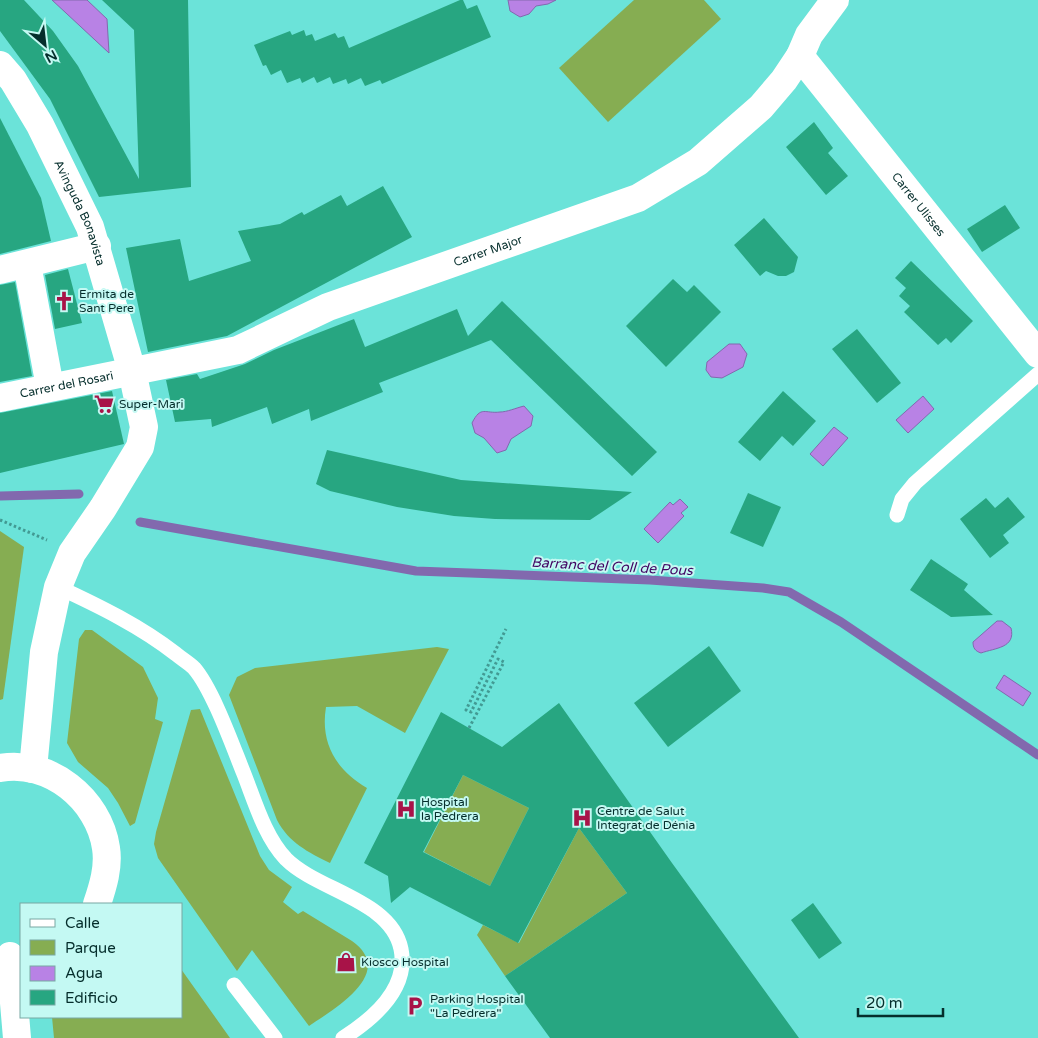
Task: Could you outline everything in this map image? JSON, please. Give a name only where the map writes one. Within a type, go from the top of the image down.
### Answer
[{"type":"street","name":"Carrer Major","points":[[132,371],[165,366],[238,350],[328,307],[638,198],[698,162],[761,107],[800,56],[809,35],[835,0]]},
{"type":"street","name":"Carrer Ulisses","points":[[800,56],[1038,354]]},
{"type":"street","name":"Avinguda Bonavista","points":[[2,71],[40,125],[81,205],[97,246],[132,371],[144,427],[142,441],[103,508],[72,553],[58,587],[44,652],[33,769]]},
{"type":"street","points":[[0,270],[97,246]]},
{"type":"street","points":[[27,264],[50,387]]},
{"type":"street","name":"Carrer del Rosari","points":[[0,398],[132,371]]},
{"type":"street","points":[[0,768],[33,769],[60,779],[82,797],[98,821],[106,848],[106,876],[97,903]]},
{"type":"street","points":[[11,955],[17,1038]]},
{"type":"lane","points":[[897,515],[902,499],[915,482],[1038,374]]},
{"type":"lane","points":[[58,587],[104,609],[165,646],[194,668],[208,692],[276,848],[298,870],[368,907],[380,915],[394,930],[401,947],[404,964],[401,978],[389,997],[343,1038]]},
{"type":"lane","points":[[234,985],[275,1038]]},
{"type":"path","points":[[0,520],[32,533],[72,553]]},
{"type":"path","points":[[469,728],[504,662],[498,659],[471,712],[466,710],[506,629]]},
{"type":"green space","points":[[634,0],[704,0],[721,19],[608,122],[559,68]]},
{"type":"green space","points":[[0,531],[24,547],[3,699],[0,700]]},
{"type":"green space","points":[[85,630],[92,630],[143,667],[158,698],[155,719],[163,722],[135,823],[130,826],[108,788],[78,762],[67,743],[79,639]]},
{"type":"green space","points":[[437,647],[449,649],[405,733],[357,706],[326,707],[326,732],[328,744],[333,754],[347,773],[367,788],[330,863],[314,855],[293,841],[277,820],[229,695],[237,677],[255,668]]},
{"type":"green space","points":[[200,709],[260,856],[269,870],[292,887],[283,902],[298,914],[303,911],[352,941],[364,953],[368,965],[365,977],[357,989],[333,1010],[309,1026],[252,950],[237,971],[158,858],[154,844],[156,832],[191,710]]},
{"type":"green space","points":[[463,775],[529,808],[490,886],[424,852]]},
{"type":"green space","points":[[579,828],[627,893],[505,976],[477,935],[483,925],[519,943]]},
{"type":"green space","points":[[182,970],[230,1038],[54,1038],[52,1018],[182,1018]]},
{"type":"water","points":[[52,0],[87,0],[107,19],[109,53]]},
{"type":"water","points":[[508,0],[556,0],[548,4],[536,6],[529,14],[520,17],[510,11]]},
{"type":"water","points":[[729,344],[740,344],[747,354],[743,367],[722,378],[711,377],[706,370],[707,362]]},
{"type":"water","points":[[923,396],[934,409],[908,433],[896,420]]},
{"type":"water","points":[[524,406],[533,416],[531,426],[511,439],[506,450],[497,453],[484,438],[475,433],[472,423],[481,412],[503,412]]},
{"type":"water","points":[[834,427],[848,438],[823,466],[810,454]]},
{"type":"water","points":[[680,499],[688,507],[681,513],[684,516],[658,543],[644,529],[670,502],[673,505]]},
{"type":"water","points":[[997,621],[1002,621],[1011,628],[1012,635],[1010,640],[998,648],[981,653],[977,651],[974,648],[973,642]]},
{"type":"water","points":[[1004,675],[1031,693],[1023,706],[996,688]]},
{"type":"building","points":[[0,0],[24,0],[53,31],[78,66],[139,179],[134,30],[102,0],[188,0],[191,187],[99,197],[50,99],[0,31]]},
{"type":"building","points":[[463,0],[467,9],[477,5],[491,37],[382,84],[380,80],[365,86],[361,78],[348,84],[346,79],[333,84],[330,77],[317,83],[314,77],[302,83],[300,78],[287,83],[281,70],[271,75],[266,65],[263,66],[254,45],[290,31],[292,35],[304,30],[306,36],[312,34],[315,41],[335,33],[338,38],[344,36],[349,48]]},
{"type":"building","points":[[0,118],[41,198],[51,241],[0,254]]},
{"type":"building","points":[[814,122],[833,148],[828,153],[848,176],[826,195],[786,147]]},
{"type":"building","points":[[383,186],[412,237],[227,336],[148,352],[126,248],[180,239],[189,281],[251,261],[238,231],[280,224],[302,212],[304,215],[341,195],[347,206]]},
{"type":"building","points":[[1005,205],[1020,228],[982,252],[967,229]]},
{"type":"building","points":[[764,218],[798,257],[794,272],[786,276],[778,276],[766,271],[760,276],[734,245]]},
{"type":"building","points":[[911,261],[973,321],[951,343],[946,338],[938,345],[904,312],[910,306],[899,296],[906,288],[895,278]]},
{"type":"building","name":"Ermita de Sant Pere","points":[[68,269],[82,323],[55,329],[45,275]]},
{"type":"building","points":[[673,279],[687,292],[694,285],[721,312],[666,367],[626,326]]},
{"type":"building","points":[[15,282],[32,376],[0,382],[0,285]]},
{"type":"building","points":[[502,301],[657,452],[632,476],[491,340],[379,383],[383,392],[311,421],[309,409],[272,424],[267,407],[212,427],[211,419],[175,422],[166,380],[197,374],[200,379],[245,364],[274,350],[354,319],[365,347],[457,309],[468,336]]},
{"type":"building","points":[[857,329],[901,383],[877,403],[832,349]]},
{"type":"building","points":[[112,391],[124,444],[0,473],[0,413]]},
{"type":"building","points":[[783,391],[816,421],[793,446],[782,436],[760,461],[738,442]]},
{"type":"building","points":[[327,450],[461,480],[632,492],[590,520],[495,519],[454,516],[397,507],[330,491],[316,484]]},
{"type":"building","points":[[748,493],[781,507],[763,547],[730,533]]},
{"type":"building","points":[[1008,497],[1025,517],[1003,535],[1009,543],[990,558],[960,519],[986,498],[995,508]]},
{"type":"building","points":[[931,559],[968,584],[964,590],[993,615],[951,617],[910,590]]},
{"type":"building","points":[[709,646],[741,691],[668,747],[634,703]]},
{"type":"building","points":[[559,703],[799,1038],[550,1038],[505,976],[627,893],[579,828],[518,943],[410,887],[391,903],[388,876],[364,863],[441,712],[502,747]],"holes":[[[463,775],[529,808],[490,886],[423,852]]]},
{"type":"building","points":[[813,903],[842,943],[819,959],[791,920]]},
{"type":"waterway","name":"Barranc del Coll de Pous","points":[[0,496],[79,494]]},
{"type":"waterway","name":"Barranc del Coll de Pous","points":[[140,522],[416,571],[650,580],[763,588],[789,592],[841,622],[1038,755]]},
{"type":"place","name":"Ermita de Sant Pere","points":[[64,301]]},
{"type":"place","name":"Super-Mari","points":[[104,404]]},
{"type":"place","name":"Hospital la Pedrera","points":[[406,809]]},
{"type":"place","name":"Centre de Salut Integrat de Dénia","points":[[582,818]]},
{"type":"place","name":"Kiosco Hospital","points":[[346,962]]},
{"type":"place","name":"Parking Hospital \"La Pedrera\"","points":[[415,1006]]}]
